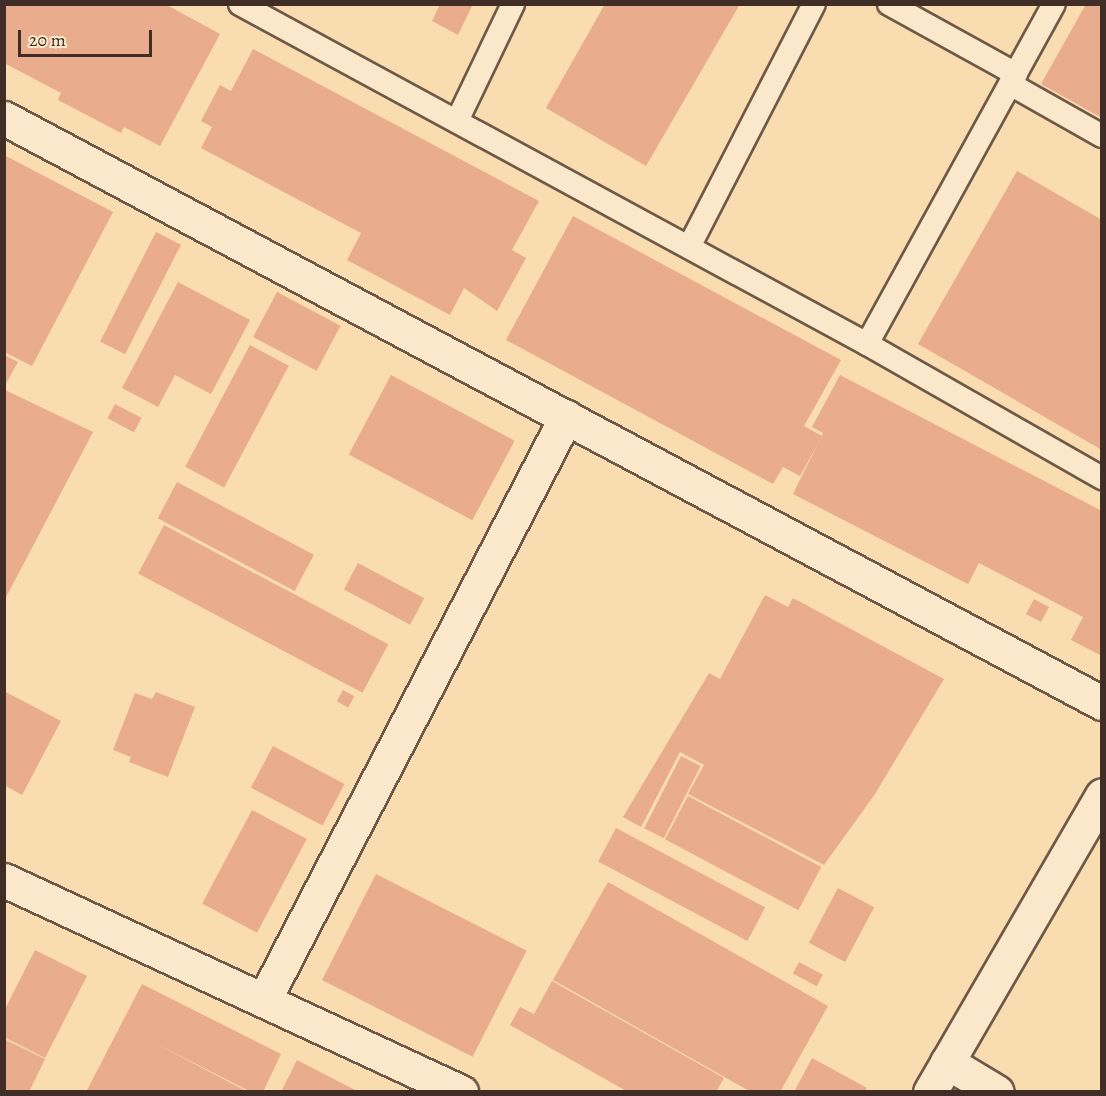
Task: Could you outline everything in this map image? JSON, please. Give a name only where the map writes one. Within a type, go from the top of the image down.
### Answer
[{"type":"street","points":[[4,118],[1101,703]]},
{"type":"street","points":[[264,1000],[566,417]]},
{"type":"street","points":[[930,1092],[1101,795]]},
{"type":"street","points":[[4,880],[450,1089]]},
{"type":"street","points":[[947,1062],[996,1092]]},
{"type":"lane","points":[[240,4],[867,344],[1101,478]]},
{"type":"lane","points":[[457,121],[513,4]]},
{"type":"lane","points":[[688,247],[814,4]]},
{"type":"lane","points":[[889,4],[1013,79],[1101,136]]},
{"type":"lane","points":[[867,344],[1054,4]]},
{"type":"building","points":[[4,4],[165,4],[220,34],[160,146],[124,127],[121,133],[58,100],[61,93],[4,63]]},
{"type":"building","points":[[440,4],[473,4],[458,35],[432,21]]},
{"type":"building","points":[[605,4],[740,4],[646,166],[546,108]]},
{"type":"building","points":[[1086,4],[1102,4],[1102,118],[1041,84]]},
{"type":"building","points":[[253,49],[539,201],[512,250],[526,258],[497,311],[464,288],[450,315],[347,260],[361,233],[201,148],[212,127],[201,121],[220,85],[231,91]]},
{"type":"building","points":[[4,155],[113,212],[32,366],[4,352]]},
{"type":"building","points":[[1017,171],[1102,220],[1102,450],[918,344]]},
{"type":"building","points":[[573,216],[841,360],[804,426],[822,436],[800,476],[783,467],[773,484],[506,340]]},
{"type":"building","points":[[156,232],[181,245],[125,354],[100,342]]},
{"type":"building","points":[[178,282],[250,320],[211,394],[175,375],[158,407],[122,388]]},
{"type":"building","points":[[277,292],[341,326],[317,371],[253,337]]},
{"type":"building","points":[[250,345],[289,366],[224,488],[185,467]]},
{"type":"building","points":[[4,355],[18,362],[4,387]]},
{"type":"building","points":[[391,375],[515,441],[472,520],[349,454]]},
{"type":"building","points":[[840,375],[1102,511],[1102,656],[1071,640],[1083,617],[979,563],[968,584],[793,494],[823,433],[812,427]]},
{"type":"building","points":[[5,390],[93,432],[4,601],[4,392]]},
{"type":"building","points":[[115,404],[141,418],[134,432],[107,418]]},
{"type":"building","points":[[177,482],[314,555],[295,591],[158,518]]},
{"type":"building","points":[[164,525],[388,644],[362,693],[138,574]]},
{"type":"building","points":[[358,563],[424,598],[410,625],[344,589]]},
{"type":"building","points":[[765,595],[788,607],[793,598],[944,679],[875,794],[824,865],[688,794],[704,765],[680,752],[641,827],[623,817],[709,673],[720,679]]},
{"type":"building","points":[[1034,599],[1049,607],[1041,622],[1026,614]]},
{"type":"building","points":[[343,690],[354,696],[348,708],[337,701]]},
{"type":"building","points":[[4,691],[61,721],[22,795],[4,785]]},
{"type":"building","points":[[156,692],[195,707],[168,777],[129,762],[131,757],[113,750],[135,693],[152,699]]},
{"type":"building","points":[[273,746],[345,784],[322,826],[251,787]]},
{"type":"building","points":[[681,756],[701,766],[664,838],[644,828]]},
{"type":"building","points":[[688,796],[821,867],[798,910],[665,839]]},
{"type":"building","points":[[252,810],[307,839],[257,933],[202,904]]},
{"type":"building","points":[[616,828],[765,907],[747,941],[598,862]]},
{"type":"building","points":[[376,874],[527,951],[473,1057],[322,980]]},
{"type":"building","points":[[608,882],[828,1006],[780,1092],[751,1092],[553,980]]},
{"type":"building","points":[[838,888],[874,907],[845,962],[809,943]]},
{"type":"building","points":[[35,950],[87,976],[45,1058],[4,1037],[4,1011]]},
{"type":"building","points":[[799,962],[823,975],[817,986],[793,973]]},
{"type":"building","points":[[552,981],[724,1078],[716,1092],[628,1092],[510,1025],[520,1007],[534,1014]]},
{"type":"building","points":[[142,984],[281,1054],[263,1092],[251,1092],[149,1040],[248,1092],[86,1092]]},
{"type":"building","points":[[4,1039],[45,1059],[29,1092],[4,1092]]},
{"type":"building","points":[[812,1058],[867,1088],[864,1092],[794,1092]]},
{"type":"building","points":[[297,1060],[359,1092],[281,1092]]}]
